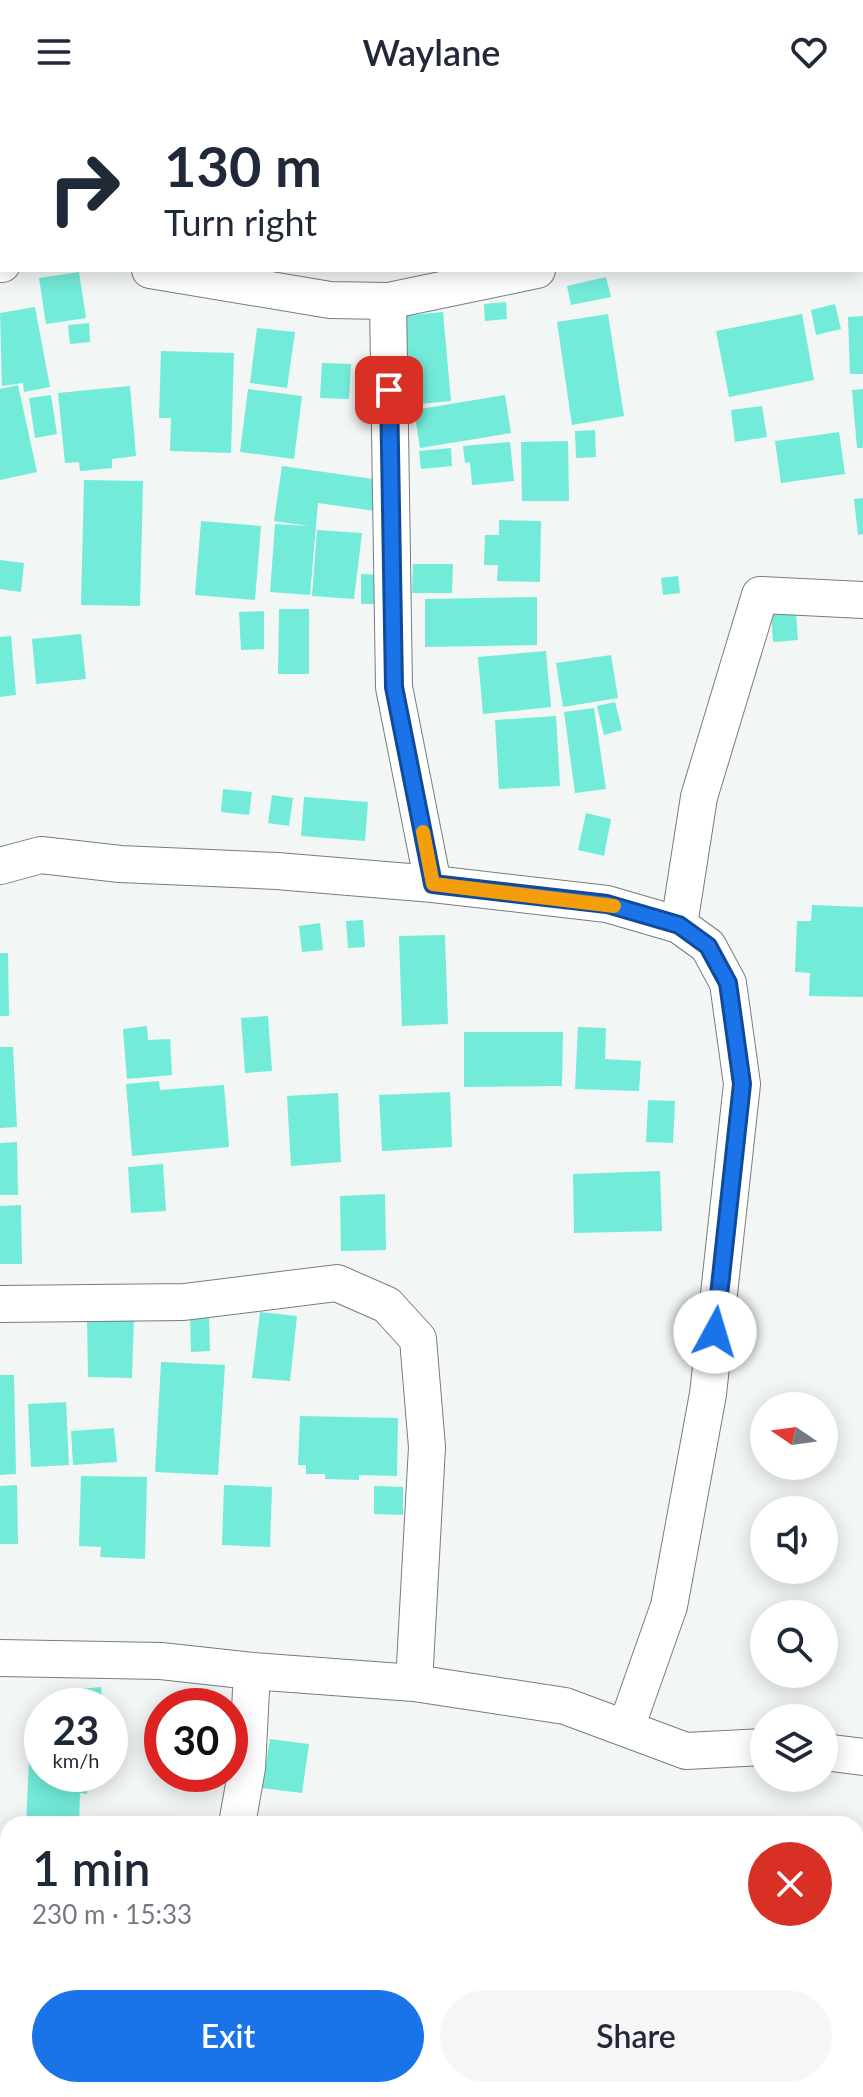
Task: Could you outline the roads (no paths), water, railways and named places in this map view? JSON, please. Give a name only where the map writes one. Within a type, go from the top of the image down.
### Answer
[{"type":"street","points":[[162,272],[330,300],[388,301],[527,272]]},
{"type":"street","points":[[388,301],[394,687],[433,884]]},
{"type":"street","points":[[679,925],[699,797],[760,595],[863,600]]},
{"type":"street","points":[[0,866],[41,855],[120,864],[277,871],[433,884],[607,904],[679,925],[708,946],[728,983],[742,1084],[708,1394],[669,1606],[626,1728]]},
{"type":"street","points":[[0,1304],[184,1302],[337,1283],[387,1305],[418,1339],[427,1447],[414,1683]]},
{"type":"street","points":[[0,1658],[161,1661],[414,1683],[565,1706],[686,1751],[750,1748]]},
{"type":"street","points":[[238,1816],[247,1768],[252,1671]]},
{"type":"street","points":[[838,1754],[863,1757]]}]
